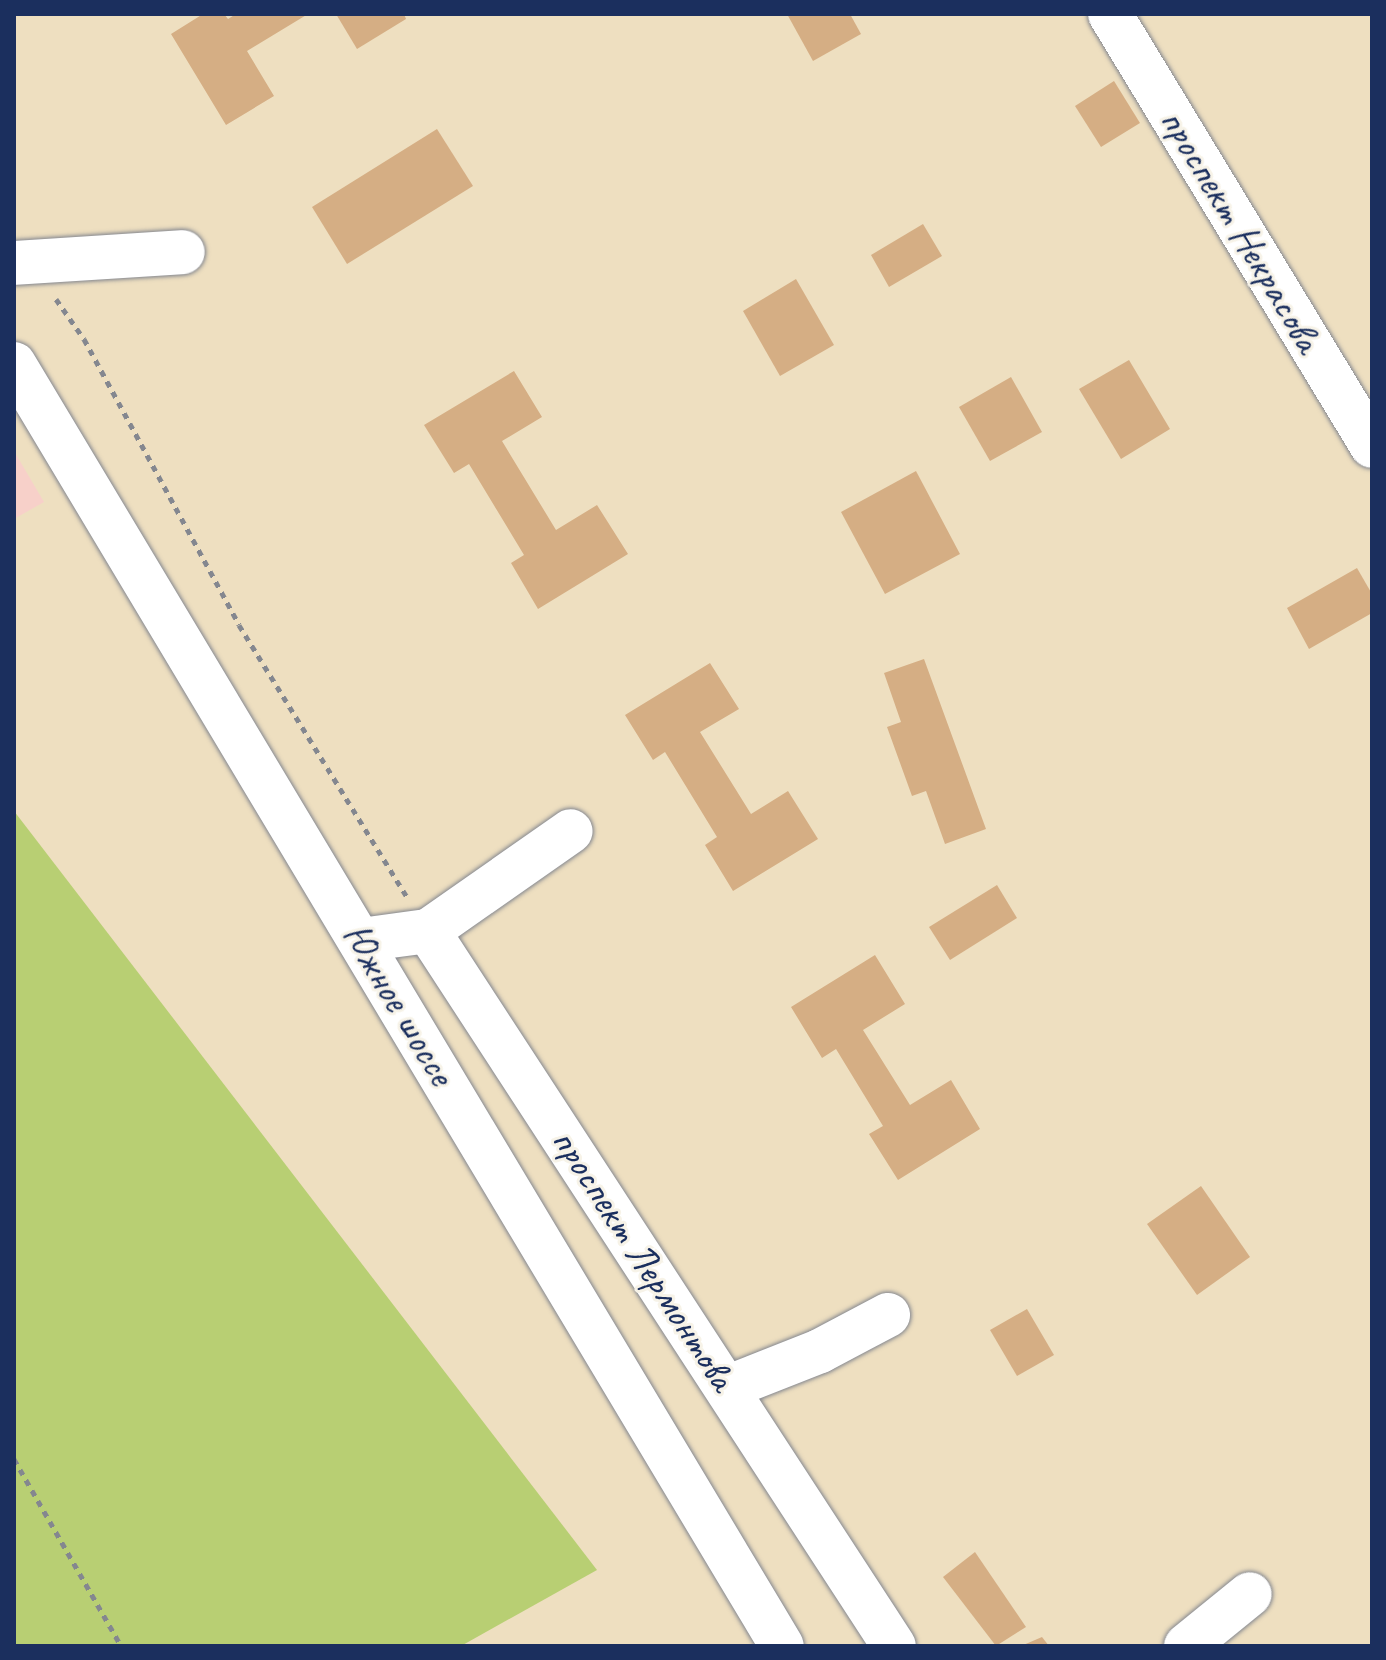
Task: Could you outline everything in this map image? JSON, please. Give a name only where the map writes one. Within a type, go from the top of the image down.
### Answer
[{"type":"street","name":"проспект Некрасова","points":[[1110,14],[1372,446]]},
{"type":"street","points":[[23,264],[183,252]]},
{"type":"street","name":"Южное шоссе","points":[[14,364],[782,1646]]},
{"type":"street","points":[[361,940],[428,931],[571,831]]},
{"type":"street","name":"проспект Лермонтова","points":[[428,931],[729,1387],[894,1646]]},
{"type":"street","points":[[729,1387],[820,1351],[888,1315]]},
{"type":"street","points":[[1186,1646],[1250,1594]]},
{"type":"path","points":[[23,264],[84,339],[239,625],[428,931]]},
{"type":"path","points":[[14,1459],[121,1646]]},
{"type":"shaded area","points":[[14,451],[44,502],[14,519]]},
{"type":"green space","points":[[14,811],[597,1570],[461,1646],[14,1646]]},
{"type":"building","points":[[203,14],[224,14],[228,19],[236,14],[308,14],[247,51],[274,96],[226,125],[171,34]]},
{"type":"building","points":[[336,14],[404,14],[406,19],[357,49]]},
{"type":"building","points":[[787,14],[850,14],[861,34],[813,61]]},
{"type":"building","points":[[1114,81],[1140,123],[1101,147],[1075,106]]},
{"type":"building","points":[[437,129],[473,186],[347,264],[312,207]]},
{"type":"building","points":[[923,224],[942,256],[889,287],[871,255]]},
{"type":"building","points":[[796,279],[834,345],[780,376],[743,311]]},
{"type":"building","points":[[1129,360],[1170,429],[1121,459],[1079,389]]},
{"type":"building","points":[[514,371],[542,417],[502,441],[556,530],[597,505],[628,554],[538,609],[511,563],[524,555],[469,464],[454,473],[424,425]]},
{"type":"building","points":[[1011,377],[1042,432],[990,461],[959,407]]},
{"type":"building","points":[[916,471],[960,554],[885,594],[841,512]]},
{"type":"building","points":[[1357,568],[1372,594],[1372,613],[1309,649],[1287,608]]},
{"type":"building","points":[[924,659],[986,829],[945,844],[926,791],[912,796],[887,727],[901,722],[884,673]]},
{"type":"building","points":[[710,663],[739,709],[700,732],[751,814],[788,791],[818,839],[733,891],[705,845],[717,837],[665,752],[653,760],[625,715]]},
{"type":"building","points":[[997,885],[1017,918],[950,960],[929,927]]},
{"type":"building","points":[[875,955],[905,1004],[863,1030],[910,1105],[951,1080],[980,1129],[898,1180],[869,1134],[883,1126],[836,1049],[822,1058],[791,1007]]},
{"type":"building","points":[[1201,1186],[1250,1257],[1197,1295],[1147,1224]]},
{"type":"building","points":[[1027,1309],[1054,1355],[1017,1376],[990,1330]]},
{"type":"building","points":[[975,1552],[1026,1627],[996,1646],[943,1577]]},
{"type":"building","points":[[1042,1637],[1049,1646],[1021,1646]]}]
